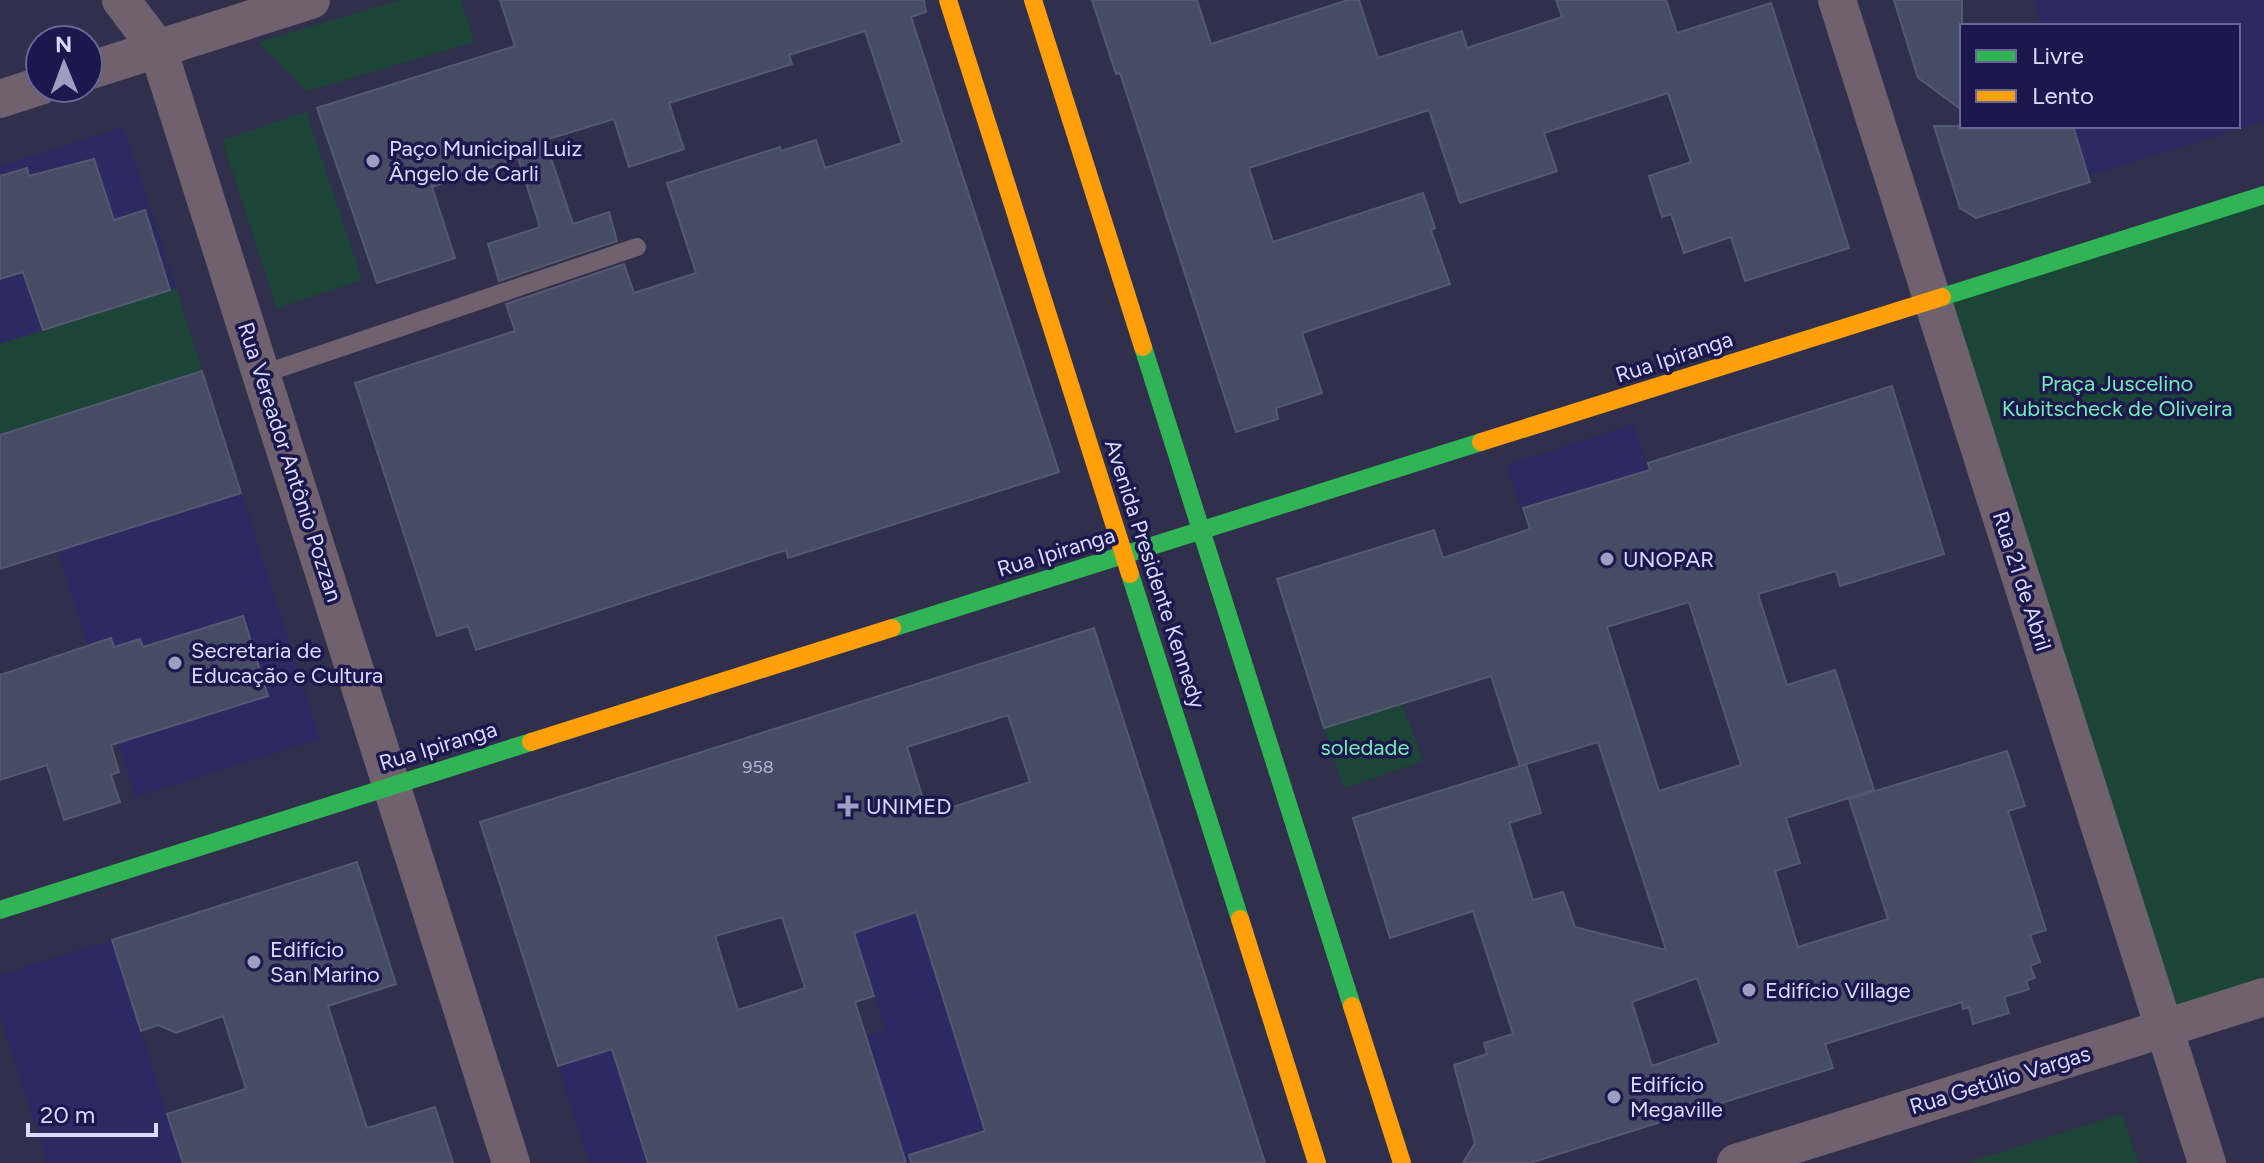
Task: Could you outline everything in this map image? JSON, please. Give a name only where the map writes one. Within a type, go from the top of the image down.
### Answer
[{"type":"main road","name":"Avenida Presidente Kennedy","points":[[948,0],[1317,1163]]},
{"type":"main road","points":[[1033,0],[1402,1163]]},
{"type":"main road","name":"Rua Ipiranga","points":[[0,910],[2264,195]]},
{"type":"street","name":"Rua Vereador Antônio Pozzan","points":[[121,0],[158,49],[511,1163]]},
{"type":"street","points":[[104,66],[311,0]]},
{"type":"street","name":"Rua 21 de Abril","points":[[1837,0],[2207,1163]]},
{"type":"street","points":[[0,99],[24,91]]},
{"type":"street","name":"Rua Getúlio Vargas","points":[[1736,1163],[2264,997]]},
{"type":"lane","points":[[263,374],[637,247]]},
{"type":"shaded area","points":[[2034,0],[2264,0],[2264,121],[2088,176],[2074,128],[2240,128],[2240,24],[2041,24]]},
{"type":"shaded area","points":[[124,127],[176,288],[0,344],[0,166]]},
{"type":"shaded area","points":[[203,371],[320,739],[135,797],[58,552],[0,569],[0,435]]},
{"type":"shaded area","name":"UNOPAR","points":[[1634,424],[1689,602],[1565,640],[1507,465]]},
{"type":"shaded area","points":[[850,705],[996,1163],[589,1163],[558,1066],[805,988],[824,1050],[885,1030],[788,724]]},
{"type":"shaded area","points":[[112,940],[183,1163],[47,1163],[0,1015],[0,975]]},
{"type":"green space","points":[[400,0],[461,0],[474,42],[307,91],[259,42]]},
{"type":"green space","points":[[306,112],[362,280],[277,308],[222,140]]},
{"type":"green space","name":"Praça Juscelino Kubitscheck de Oliveira","points":[[2264,195],[2264,997],[2164,1028],[1933,300]]},
{"type":"green space","points":[[176,288],[202,371],[0,435],[0,344]]},
{"type":"green space","name":"soledade","points":[[1402,704],[1423,761],[1344,788],[1324,728]]},
{"type":"green space","points":[[2122,1114],[2138,1163],[1966,1163]]},
{"type":"building","points":[[500,0],[924,0],[926,12],[911,17],[1059,472],[788,558],[786,550],[476,650],[468,626],[437,636],[355,383],[515,331],[506,304],[624,264],[634,293],[696,273],[667,183],[780,147],[781,151],[816,140],[825,168],[902,143],[865,31],[789,55],[792,64],[669,103],[684,149],[629,167],[614,119],[545,140],[573,224],[609,212],[617,241],[499,281],[488,244],[540,227],[518,158],[432,187],[455,258],[377,283],[317,108],[515,46]]},
{"type":"building","points":[[1092,0],[1197,0],[1211,44],[1348,0],[1359,0],[1378,58],[1462,31],[1467,48],[1562,17],[1556,0],[1666,0],[1677,33],[1771,3],[1849,248],[1745,281],[1731,237],[1684,253],[1671,214],[1662,217],[1649,176],[1691,162],[1668,93],[1544,133],[1557,171],[1460,203],[1429,110],[1249,168],[1273,242],[1423,193],[1435,228],[1431,230],[1450,284],[1302,333],[1322,393],[1276,408],[1278,419],[1236,432],[1120,73],[1116,74]]},
{"type":"building","points":[[1894,0],[1962,0],[1960,109],[1918,78]]},
{"type":"building","points":[[1934,126],[2074,128],[2090,182],[1976,218],[1960,208]]},
{"type":"building","points":[[94,159],[114,220],[145,210],[170,290],[43,330],[23,272],[0,279],[0,176],[27,168],[29,176]]},
{"type":"building","points":[[202,371],[241,493],[0,569],[0,435]]},
{"type":"building","points":[[1892,386],[1944,554],[1840,586],[1836,571],[1758,594],[1787,685],[1835,670],[1874,790],[1786,818],[1800,863],[1775,871],[1798,947],[1888,919],[1849,799],[2007,751],[2025,806],[2008,811],[2046,930],[2030,935],[2040,962],[2030,966],[2035,978],[2026,981],[2029,989],[2004,997],[2009,1013],[1973,1024],[1969,1007],[1963,1009],[1962,1002],[1825,1044],[1833,1068],[1530,1163],[1463,1163],[1475,1143],[1454,1065],[1487,1054],[1484,1043],[1513,1034],[1473,911],[1390,938],[1353,818],[1520,766],[1491,676],[1324,728],[1277,579],[1434,530],[1443,558],[1530,529],[1523,508],[1650,470],[1648,463]],"holes":[[[1689,602],[1741,765],[1659,791],[1607,627]],[[1598,742],[1666,950],[1575,927],[1563,892],[1533,900],[1509,823],[1541,813],[1526,764]],[[1697,978],[1719,1043],[1652,1066],[1632,1002]]]},
{"type":"building","points":[[243,616],[268,696],[111,745],[119,772],[111,775],[120,802],[64,820],[47,765],[0,780],[0,675],[111,638],[114,647],[140,639],[143,647]]},
{"type":"building","points":[[1094,628],[1265,1163],[911,1163],[909,1155],[985,1131],[916,912],[854,933],[874,996],[855,1002],[906,1163],[648,1163],[612,1049],[558,1066],[480,822]],"holes":[[[1008,715],[1030,782],[928,815],[907,747]],[[782,917],[805,988],[738,1010],[715,936]]]},
{"type":"building","points":[[357,862],[396,984],[328,1006],[367,1128],[435,1107],[453,1163],[183,1163],[167,1114],[246,1089],[223,1016],[176,1033],[158,1025],[141,1031],[112,940]]},
{"type":"traffic: fast","points":[[1942,297],[2264,195]]},
{"type":"traffic: fast","points":[[1143,347],[1352,1006]]},
{"type":"traffic: fast","points":[[892,628],[1481,442]]},
{"type":"traffic: fast","points":[[1130,574],[1240,919]]},
{"type":"traffic: fast","points":[[0,910],[531,742]]},
{"type":"traffic: slow","points":[[948,0],[1130,574]]},
{"type":"traffic: slow","points":[[1033,0],[1143,347]]},
{"type":"traffic: slow","points":[[1481,442],[1942,297]]},
{"type":"traffic: slow","points":[[531,742],[892,628]]},
{"type":"traffic: slow","points":[[1240,919],[1317,1163]]},
{"type":"traffic: slow","points":[[1352,1006],[1402,1163]]},
{"type":"place","name":"Paço Municipal Luiz Ângelo de Carli","points":[[373,161]]},
{"type":"place","name":"UNOPAR","points":[[1607,559]]},
{"type":"place","name":"Secretaria de Educação e Cultura","points":[[175,663]]},
{"type":"place","name":"UNIMED","points":[[848,806]]},
{"type":"place","name":"Edifício San Marino","points":[[254,962]]},
{"type":"place","name":"Edifício Village","points":[[1749,990]]},
{"type":"place","name":"Edifício Megaville","points":[[1614,1097]]}]
